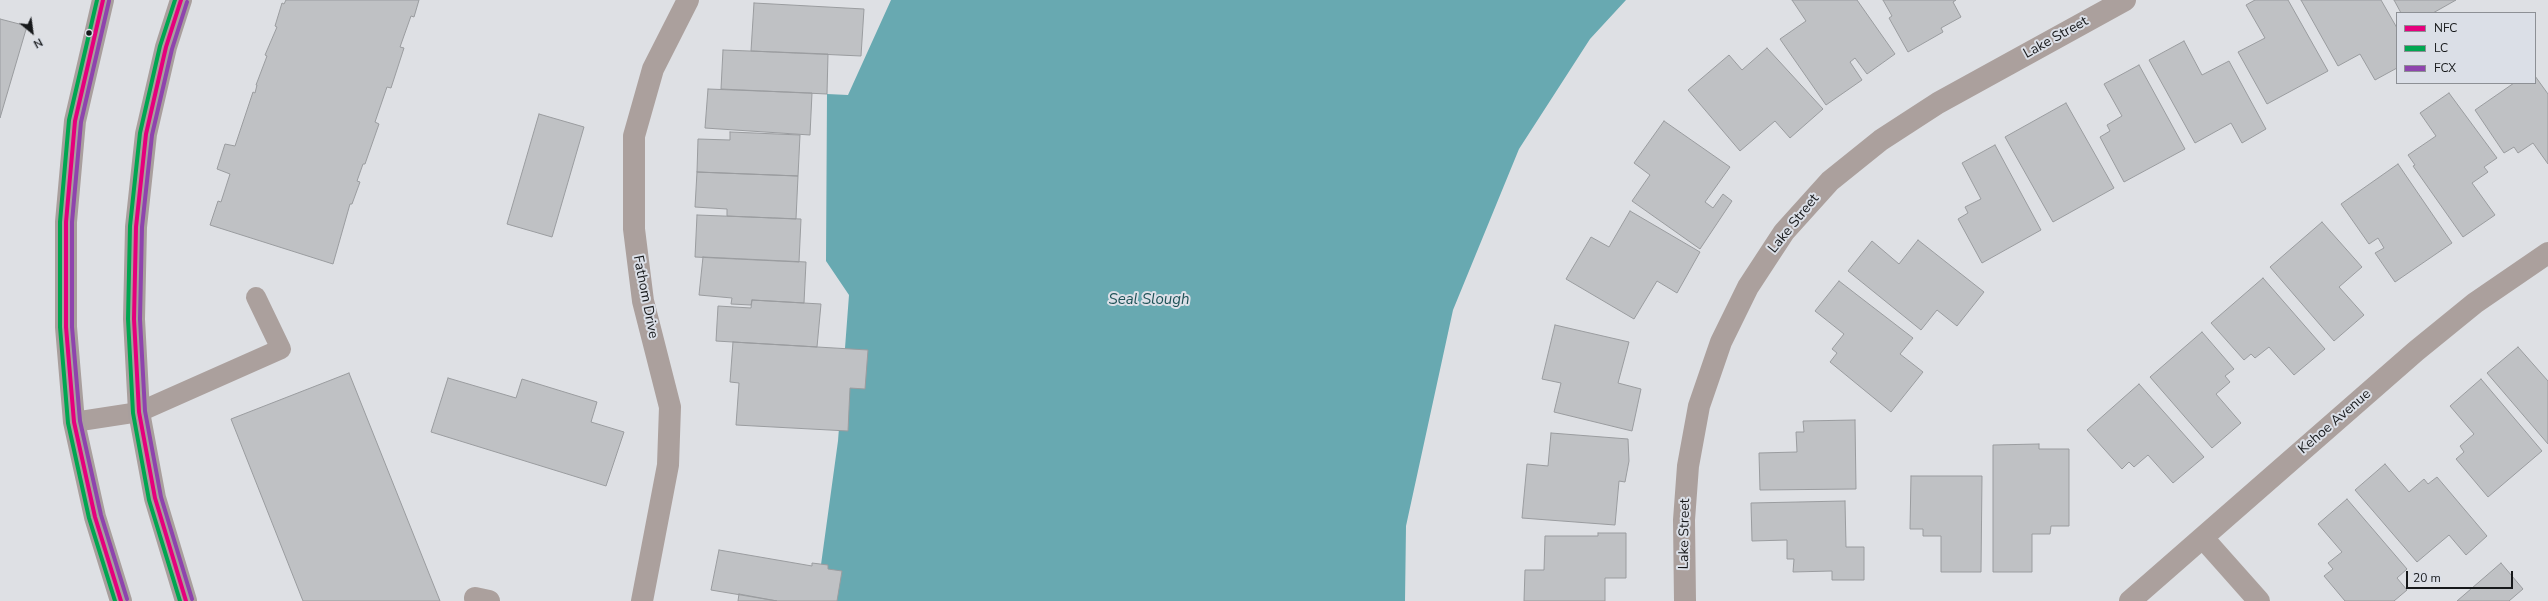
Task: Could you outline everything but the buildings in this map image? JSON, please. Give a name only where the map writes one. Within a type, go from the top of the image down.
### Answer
[{"type":"main road","points":[[102,0],[75,121],[66,222],[66,327],[74,422],[95,517],[121,601]]},
{"type":"main road","points":[[181,0],[166,47],[146,134],[136,227],[134,319],[139,412],[155,498],[186,601]]},
{"type":"street","name":"Fathom Drive","points":[[642,601],[668,465],[670,407],[643,301],[636,243],[634,136],[652,69],[688,0]]},
{"type":"street","name":"Lake Street","points":[[1685,601],[1684,520],[1688,466],[1699,406],[1721,342],[1744,294],[1784,232],[1830,181],[1881,140],[1938,103],[2125,0]]},
{"type":"street","name":"Kehoe Avenue","points":[[2130,601],[2416,351],[2475,303],[2548,253]]},
{"type":"street","points":[[2203,538],[2259,601]]},
{"type":"lane","points":[[74,422],[139,412],[280,349],[256,298]]},
{"type":"water","name":"Seal Slough","points":[[891,0],[1626,0],[1590,39],[1519,149],[1453,310],[1406,526],[1405,601],[816,601],[838,441],[849,295],[826,261],[827,94],[848,95]]},
{"type":"transit line","name":"LC","points":[[97,0],[69,120],[60,222],[60,327],[68,423],[89,518],[115,601]]},
{"type":"transit line","name":"NFC","points":[[103,0],[75,121],[66,222],[66,327],[74,422],[95,517],[121,601]]},
{"type":"transit line","name":"LC","points":[[175,0],[160,46],[140,133],[130,226],[128,319],[133,413],[149,500],[180,601]]},
{"type":"transit line","name":"NFC","points":[[181,0],[166,47],[146,134],[136,227],[134,319],[139,412],[155,498],[186,601]]},
{"type":"transit line","name":"FCX","points":[[109,1],[81,122],[72,222],[72,327],[80,421],[101,515],[127,599]]},
{"type":"transit line","name":"FCX","points":[[187,2],[172,49],[152,135],[142,227],[140,319],[145,411],[161,497],[192,599]]}]
